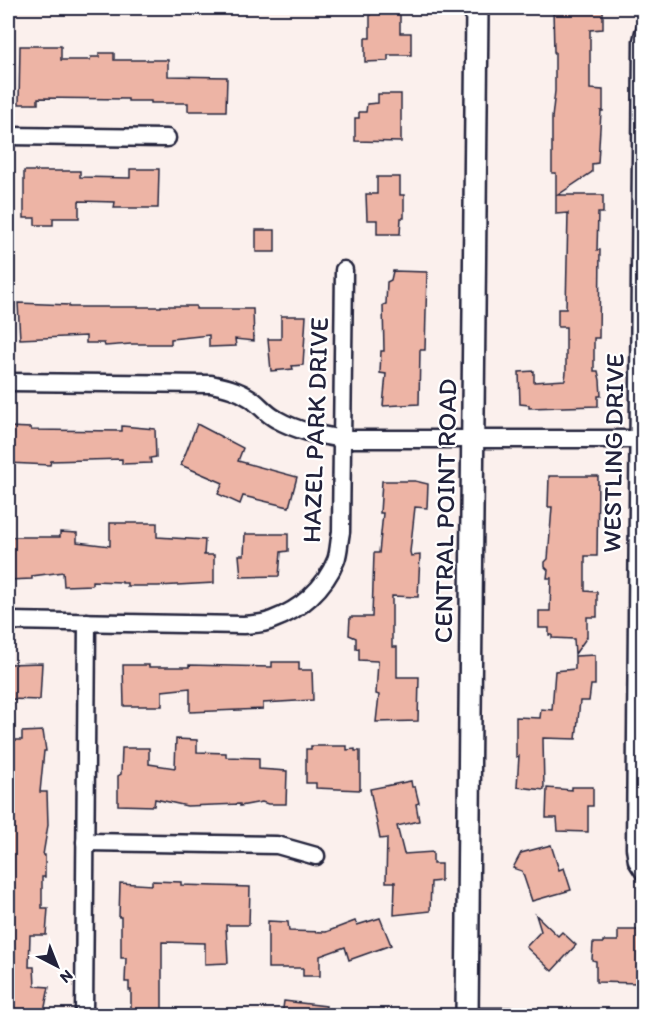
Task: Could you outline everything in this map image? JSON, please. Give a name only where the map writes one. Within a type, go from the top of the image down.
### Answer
[{"type":"street","name":"CENTRAL POINT ROAD","points":[[467,1014],[477,8]]},
{"type":"street","name":"WESTLING DRIVE","points":[[644,32],[635,848],[637,861],[644,872]]},
{"type":"street","points":[[8,136],[167,138]]},
{"type":"street","name":"HAZEL PARK DRIVE","points":[[8,621],[244,626],[270,621],[292,611],[310,598],[327,577],[336,559],[341,532],[344,270]]},
{"type":"street","points":[[8,382],[211,384],[231,388],[250,398],[273,418],[294,429],[343,439],[639,439]]},
{"type":"street","points":[[84,1016],[87,621]]},
{"type":"street","points":[[85,842],[278,844],[316,856]]},
{"type":"lane","points":[[467,1014],[509,1013],[525,1016]]},
{"type":"building","points":[[553,9],[603,9],[603,29],[590,30],[590,89],[603,90],[598,163],[592,164],[592,172],[558,195],[603,195],[603,213],[598,213],[599,338],[594,338],[594,371],[598,371],[601,396],[598,396],[598,406],[529,408],[529,405],[520,404],[519,372],[534,371],[534,382],[565,380],[566,372],[566,327],[558,327],[558,309],[566,309],[568,213],[556,214],[556,173],[552,173],[552,118],[555,91]]},
{"type":"building","points":[[370,13],[400,13],[400,33],[411,33],[411,55],[388,55],[388,61],[365,62],[365,38],[370,38]]},
{"type":"building","points":[[20,46],[61,46],[61,60],[90,60],[91,57],[99,57],[99,53],[114,53],[114,60],[168,60],[168,76],[227,77],[226,111],[188,111],[188,103],[151,103],[151,101],[128,101],[128,99],[38,98],[38,104],[19,104]]},
{"type":"building","points":[[378,94],[401,94],[401,142],[355,141],[355,118],[359,118],[359,112],[366,112],[367,104],[378,103]]},
{"type":"building","points":[[130,169],[159,169],[158,208],[114,208],[115,202],[79,201],[79,218],[53,218],[53,225],[35,225],[35,218],[24,218],[24,171],[80,171],[80,177],[130,178]]},
{"type":"building","points":[[377,177],[400,177],[400,195],[404,195],[404,218],[401,218],[400,234],[377,234],[377,220],[367,220],[366,194],[377,194]]},
{"type":"building","points":[[256,230],[275,230],[275,252],[256,252]]},
{"type":"building","points":[[393,271],[427,272],[425,350],[420,350],[419,404],[383,406],[386,374],[380,373],[381,351],[384,351],[383,305],[386,304],[387,282],[391,280]]},
{"type":"building","points":[[18,303],[69,305],[69,307],[196,306],[196,309],[253,309],[254,341],[235,339],[236,346],[209,347],[209,335],[171,339],[171,344],[105,346],[104,343],[86,343],[86,336],[20,339]]},
{"type":"building","points":[[281,316],[306,316],[303,365],[292,366],[293,369],[271,371],[268,339],[281,339]]},
{"type":"building","points":[[197,424],[243,448],[238,461],[297,477],[289,507],[243,496],[240,504],[218,494],[223,483],[181,465]]},
{"type":"building","points":[[122,426],[155,429],[156,457],[150,458],[151,463],[122,464],[122,459],[51,461],[50,465],[8,463],[8,427],[31,428],[31,430],[122,431]]},
{"type":"building","points":[[549,476],[598,476],[597,556],[585,556],[585,591],[597,592],[597,617],[587,617],[587,637],[575,654],[574,639],[552,638],[552,635],[549,635],[549,628],[539,628],[539,611],[550,611],[551,578],[547,578],[548,570],[545,567],[548,559],[552,507],[548,507]]},
{"type":"building","points":[[382,481],[415,481],[428,484],[427,508],[415,507],[410,552],[411,556],[420,555],[418,597],[392,596],[392,647],[397,647],[397,677],[419,677],[418,721],[376,722],[379,695],[376,694],[378,662],[359,660],[356,638],[349,635],[350,617],[372,617],[374,553],[379,553],[383,513],[380,513]]},
{"type":"building","points":[[110,523],[157,523],[157,537],[205,540],[204,555],[214,555],[214,583],[127,586],[127,583],[122,582],[92,581],[92,585],[64,586],[63,572],[32,576],[32,579],[8,580],[8,537],[60,537],[60,532],[77,533],[77,542],[110,546]]},
{"type":"building","points":[[245,534],[288,534],[288,551],[281,552],[279,576],[241,577],[239,555],[244,555]]},
{"type":"building","points":[[595,655],[595,685],[591,685],[589,701],[580,701],[576,739],[543,738],[544,790],[517,787],[519,756],[516,757],[516,717],[540,718],[541,709],[552,710],[555,671],[575,669],[575,656]]},
{"type":"building","points":[[272,662],[299,662],[299,670],[312,670],[313,700],[263,703],[263,709],[190,712],[190,688],[162,691],[162,706],[124,706],[123,665],[272,667]]},
{"type":"building","points":[[42,663],[40,700],[8,699],[8,664]]},
{"type":"building","points":[[43,731],[46,751],[44,751],[40,792],[47,792],[48,825],[43,855],[45,855],[45,877],[42,877],[42,908],[48,908],[46,935],[30,935],[29,967],[34,967],[35,986],[49,987],[44,1012],[8,1011],[10,880],[8,880],[8,792],[14,792],[14,760],[8,760],[8,744],[10,740],[22,740],[22,732]]},
{"type":"building","points":[[176,739],[197,740],[197,752],[226,753],[226,757],[259,758],[259,769],[287,771],[286,804],[262,802],[240,806],[240,804],[187,806],[155,799],[154,806],[118,805],[118,776],[121,774],[122,748],[149,748],[149,764],[175,768]]},
{"type":"building","points":[[311,746],[347,746],[347,750],[360,751],[360,790],[316,788],[316,783],[306,783],[306,749],[311,749]]},
{"type":"building","points":[[411,781],[419,803],[416,804],[419,821],[397,826],[404,854],[433,852],[433,864],[441,864],[441,881],[431,882],[430,911],[394,915],[395,882],[386,882],[387,838],[380,839],[370,789]]},
{"type":"building","points":[[572,787],[593,787],[593,806],[588,806],[588,832],[558,831],[557,818],[546,818],[547,788],[572,790]]},
{"type":"building","points":[[551,845],[559,870],[564,868],[571,890],[532,901],[522,871],[513,868],[521,853]]},
{"type":"building","points":[[152,881],[181,882],[181,885],[250,887],[249,925],[226,925],[228,963],[205,964],[205,943],[162,942],[162,1016],[131,1016],[131,990],[129,990],[129,982],[125,982],[126,958],[121,958],[120,883],[152,885]]},
{"type":"building","points":[[536,915],[558,936],[562,932],[576,945],[552,971],[526,947],[541,931]]},
{"type":"building","points":[[380,918],[391,945],[349,960],[345,947],[320,956],[320,976],[303,976],[303,968],[268,968],[268,921],[288,922],[289,931],[326,932],[355,921],[357,925]]},
{"type":"building","points":[[618,930],[640,930],[639,983],[596,982],[596,961],[592,960],[593,943],[618,941]]},
{"type":"building","points":[[284,1001],[326,1006],[325,1016],[282,1016]]}]
